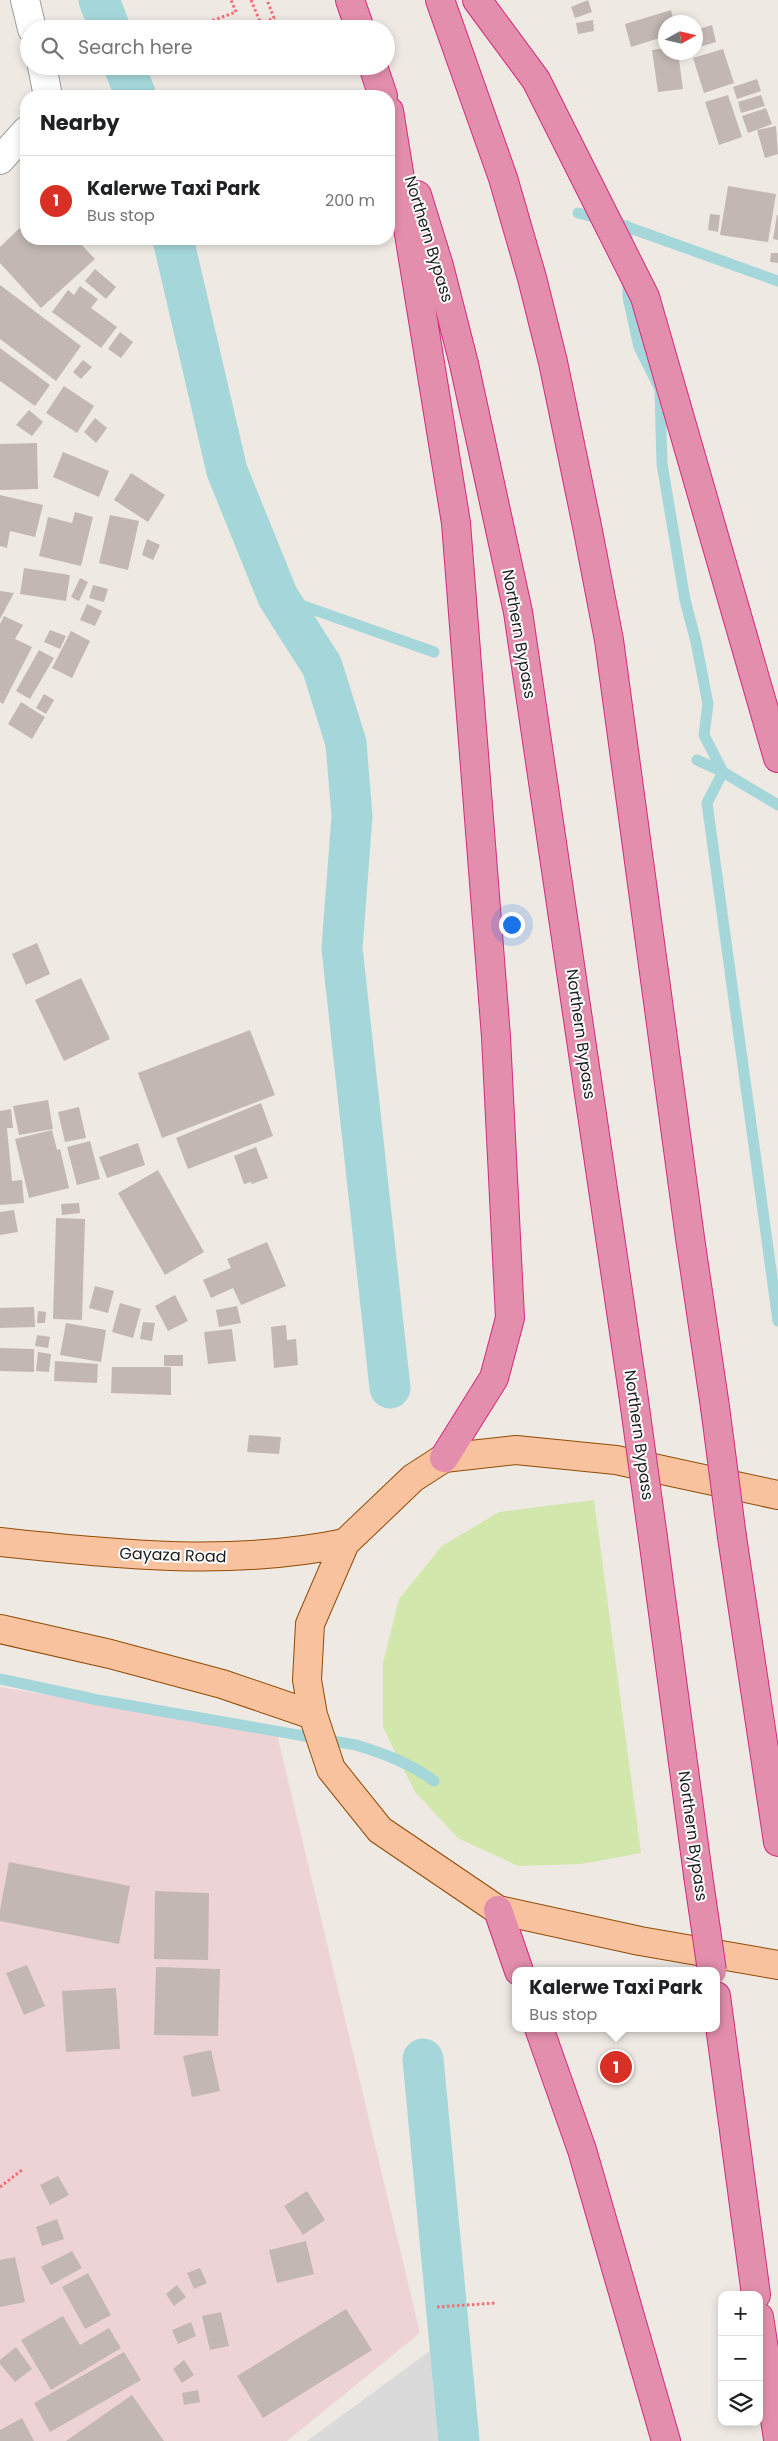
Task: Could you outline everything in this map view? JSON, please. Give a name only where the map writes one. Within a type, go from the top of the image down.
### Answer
[{"type":"highway","points":[[350,0],[357,20]]},
{"type":"highway","points":[[440,0],[500,170],[532,278],[553,362],[609,640],[732,1537],[778,1842]]},
{"type":"highway","points":[[477,0],[536,80],[645,297],[778,758]]},
{"type":"highway","points":[[376,75],[381,90]]},
{"type":"highway","name":"Northern Bypass","points":[[395,129],[442,275],[464,364],[518,612],[633,1393],[711,1967]]},
{"type":"highway","points":[[395,147],[456,523],[496,1037],[510,1318],[494,1378],[444,1458]]},
{"type":"highway","points":[[498,1910],[518,1967]]},
{"type":"highway","points":[[720,2025],[755,2291]]},
{"type":"highway","points":[[540,2032],[582,2150],[666,2441]]},
{"type":"highway","points":[[762,2336],[778,2439]]},
{"type":"main road","points":[[778,1495],[616,1460],[516,1450],[444,1458],[413,1478],[345,1544],[310,1624],[307,1680],[313,1715],[331,1769],[380,1830],[498,1910],[640,1941],[778,1965]]},
{"type":"main road","name":"Gayaza Road","points":[[0,1542],[122,1554],[208,1559],[306,1552],[345,1544]]},
{"type":"main road","points":[[0,1629],[110,1654],[222,1684],[313,1715]]},
{"type":"street","points":[[25,0],[30,20]]},
{"type":"street","points":[[44,75],[47,90]]},
{"type":"street","points":[[0,160],[20,138]]},
{"type":"path","points":[[214,20],[236,12],[231,0]]},
{"type":"path","points":[[251,0],[259,20]]},
{"type":"path","points":[[267,0],[274,18],[270,20]]},
{"type":"path","points":[[0,2187],[22,2170]]},
{"type":"path","points":[[437,2307],[496,2303]]},
{"type":"shaded area","points":[[0,1687],[277,1734],[420,2333],[287,2441],[0,2441]]},
{"type":"shaded area","points":[[445,2340],[455,2441],[307,2441]]},
{"type":"green space","points":[[594,1500],[641,1853],[581,1864],[518,1866],[458,1838],[415,1792],[383,1727],[383,1663],[399,1599],[442,1546],[499,1512]]},
{"type":"building","points":[[588,0],[592,12],[575,18],[571,7]]},
{"type":"building","points":[[671,10],[672,15],[658,15],[658,39],[631,47],[625,24]]},
{"type":"building","points":[[593,20],[594,31],[578,34],[576,23]]},
{"type":"building","points":[[712,25],[716,42],[703,46],[703,28]]},
{"type":"building","points":[[658,49],[658,60],[679,60],[683,89],[658,92],[652,50]]},
{"type":"building","points":[[723,49],[734,83],[704,93],[694,60],[703,60],[703,55]]},
{"type":"building","points":[[757,79],[761,91],[737,99],[733,87]]},
{"type":"building","points":[[728,95],[742,137],[719,145],[705,102]]},
{"type":"building","points":[[761,95],[765,106],[741,113],[738,102]]},
{"type":"building","points":[[766,108],[772,124],[748,133],[742,116]]},
{"type":"building","points":[[776,126],[778,154],[765,158],[757,130]]},
{"type":"building","points":[[728,186],[776,194],[768,242],[720,235]]},
{"type":"building","points":[[710,214],[720,215],[718,232],[708,230]]},
{"type":"building","points":[[778,215],[778,240],[773,239]]},
{"type":"building","points":[[20,228],[20,245],[82,245],[95,259],[41,308],[0,263],[0,247]]},
{"type":"building","points":[[771,253],[778,253],[778,263],[770,262]]},
{"type":"building","points":[[95,269],[116,287],[106,299],[85,281]]},
{"type":"building","points":[[0,285],[81,346],[56,381],[0,339]]},
{"type":"building","points":[[80,286],[98,299],[91,308],[117,327],[101,348],[52,312],[68,290],[74,295]]},
{"type":"building","points":[[120,332],[133,342],[121,358],[108,349]]},
{"type":"building","points":[[0,348],[50,385],[35,406],[0,381]]},
{"type":"building","points":[[83,360],[92,367],[81,379],[73,372]]},
{"type":"building","points":[[64,386],[94,406],[77,433],[46,413]]},
{"type":"building","points":[[29,410],[43,422],[32,436],[16,425]]},
{"type":"building","points":[[95,418],[107,428],[96,443],[84,432]]},
{"type":"building","points":[[37,443],[38,489],[0,490],[0,444]]},
{"type":"building","points":[[63,452],[109,471],[99,497],[53,477]]},
{"type":"building","points":[[131,473],[165,495],[148,522],[114,500]]},
{"type":"building","points":[[0,495],[43,505],[35,537],[10,531],[7,548],[0,546]]},
{"type":"building","points":[[75,512],[93,517],[81,566],[39,556],[48,517],[72,523]]},
{"type":"building","points":[[110,515],[139,521],[128,570],[99,563]]},
{"type":"building","points":[[147,539],[160,545],[153,560],[142,555]]},
{"type":"building","points":[[24,568],[70,575],[66,601],[20,594]]},
{"type":"building","points":[[80,578],[88,582],[79,601],[71,597]]},
{"type":"building","points":[[93,585],[108,589],[104,602],[89,598]]},
{"type":"building","points":[[0,591],[14,593],[0,619]]},
{"type":"building","points":[[87,604],[102,611],[95,626],[80,620]]},
{"type":"building","points":[[4,616],[23,625],[15,639],[32,647],[3,704],[0,702],[0,624]]},
{"type":"building","points":[[50,630],[66,636],[60,649],[44,642]]},
{"type":"building","points":[[71,631],[90,641],[72,678],[52,668]]},
{"type":"building","points":[[39,650],[54,658],[30,699],[16,691]]},
{"type":"building","points":[[44,694],[54,700],[46,714],[36,708]]},
{"type":"building","points":[[21,702],[45,717],[32,739],[8,724]]},
{"type":"building","points":[[37,943],[50,974],[26,985],[12,954]]},
{"type":"building","points":[[81,978],[110,1039],[64,1061],[35,1000]]},
{"type":"building","points":[[250,1030],[275,1095],[162,1138],[138,1073]]},
{"type":"building","points":[[48,1100],[53,1129],[19,1135],[13,1106]]},
{"type":"building","points":[[261,1103],[273,1136],[188,1169],[176,1138]]},
{"type":"building","points":[[79,1107],[86,1138],[65,1142],[58,1112]]},
{"type":"building","points":[[11,1109],[13,1128],[7,1128],[12,1181],[22,1180],[24,1203],[0,1205],[0,1111]]},
{"type":"building","points":[[52,1130],[57,1150],[60,1149],[69,1188],[29,1198],[15,1139]]},
{"type":"building","points":[[90,1141],[100,1179],[77,1185],[67,1147]]},
{"type":"building","points":[[138,1143],[145,1165],[107,1178],[99,1157]]},
{"type":"building","points":[[256,1147],[268,1178],[252,1184],[251,1182],[244,1184],[234,1156]]},
{"type":"building","points":[[158,1170],[204,1252],[165,1275],[118,1193]]},
{"type":"building","points":[[79,1203],[80,1213],[62,1215],[61,1204]]},
{"type":"building","points":[[14,1210],[18,1232],[0,1235],[0,1212]]},
{"type":"building","points":[[56,1218],[85,1219],[82,1320],[53,1319]]},
{"type":"building","points":[[267,1242],[286,1286],[241,1305],[233,1288],[211,1298],[203,1280],[231,1268],[227,1259]]},
{"type":"building","points":[[95,1286],[114,1291],[108,1313],[89,1308]]},
{"type":"building","points":[[175,1295],[188,1321],[168,1331],[155,1306]]},
{"type":"building","points":[[120,1303],[141,1309],[133,1338],[112,1332]]},
{"type":"building","points":[[237,1306],[241,1323],[219,1327],[216,1310]]},
{"type":"building","points":[[34,1307],[35,1327],[0,1328],[0,1308]]},
{"type":"building","points":[[38,1311],[46,1312],[45,1323],[37,1323]]},
{"type":"building","points":[[143,1322],[155,1323],[152,1341],[140,1339]]},
{"type":"building","points":[[66,1323],[106,1330],[101,1362],[60,1355]]},
{"type":"building","points":[[286,1325],[287,1340],[296,1339],[298,1365],[274,1368],[271,1327]]},
{"type":"building","points":[[232,1329],[236,1361],[208,1364],[204,1332]]},
{"type":"building","points":[[37,1335],[50,1337],[48,1348],[35,1346]]},
{"type":"building","points":[[0,1348],[34,1349],[34,1372],[0,1371]]},
{"type":"building","points":[[38,1352],[51,1354],[49,1372],[36,1371]]},
{"type":"building","points":[[164,1355],[183,1355],[183,1366],[164,1366]]},
{"type":"building","points":[[55,1361],[98,1364],[97,1383],[54,1381]]},
{"type":"building","points":[[112,1367],[171,1367],[171,1395],[111,1393]]},
{"type":"building","points":[[249,1435],[281,1437],[279,1454],[247,1452]]},
{"type":"building","points":[[9,1862],[130,1886],[119,1944],[0,1921],[0,1910]]},
{"type":"building","points":[[155,1891],[209,1893],[208,1960],[154,1959]]},
{"type":"building","points":[[27,1965],[45,2006],[24,2015],[6,1973]]},
{"type":"building","points":[[156,1967],[220,1969],[218,2036],[154,2035]]},
{"type":"building","points":[[116,1988],[120,2049],[66,2052],[62,1991]]},
{"type":"building","points":[[211,2050],[220,2091],[192,2097],[183,2056]]},
{"type":"building","points":[[58,2176],[69,2195],[50,2205],[40,2185]]},
{"type":"building","points":[[307,2191],[325,2220],[303,2235],[284,2206]]},
{"type":"building","points":[[57,2219],[64,2239],[42,2246],[36,2227]]},
{"type":"building","points":[[306,2241],[314,2274],[277,2283],[269,2250]]},
{"type":"building","points":[[72,2251],[82,2268],[51,2285],[41,2267]]},
{"type":"building","points":[[15,2257],[25,2302],[0,2307],[0,2260]]},
{"type":"building","points":[[200,2268],[207,2283],[194,2289],[187,2273]]},
{"type":"building","points":[[88,2273],[111,2315],[85,2329],[62,2287]]},
{"type":"building","points":[[177,2285],[186,2297],[174,2306],[166,2294]]},
{"type":"building","points":[[346,2309],[372,2350],[263,2418],[237,2376]]},
{"type":"building","points":[[221,2312],[229,2346],[210,2350],[202,2316]]},
{"type":"building","points":[[63,2316],[80,2345],[109,2328],[121,2348],[51,2390],[21,2340]]},
{"type":"building","points":[[191,2322],[196,2336],[178,2344],[172,2330]]},
{"type":"building","points":[[16,2347],[32,2369],[15,2382],[0,2364],[0,2360]]},
{"type":"building","points":[[124,2352],[141,2380],[50,2432],[34,2403]]},
{"type":"building","points":[[184,2360],[194,2375],[182,2383],[173,2369]]},
{"type":"building","points":[[198,2390],[200,2402],[184,2405],[182,2393]]},
{"type":"building","points":[[132,2395],[164,2441],[66,2441]]},
{"type":"building","points":[[22,2418],[34,2441],[0,2441],[0,2430]]},
{"type":"waterway","points":[[99,0],[107,20]]},
{"type":"waterway","points":[[128,75],[134,90]]},
{"type":"waterway","points":[[578,213],[602,219]]},
{"type":"waterway","points":[[622,225],[778,281]]},
{"type":"waterway","points":[[627,226],[627,246]]},
{"type":"waterway","points":[[174,245],[227,471],[278,597],[322,666],[346,743],[352,816],[342,948],[390,1388]]},
{"type":"waterway","points":[[628,280],[628,297],[639,347],[660,389],[662,464],[685,600],[696,642],[708,704],[704,735],[723,772],[707,803],[778,1321]]},
{"type":"waterway","points":[[278,597],[434,652]]},
{"type":"waterway","points":[[697,760],[723,772],[778,805]]},
{"type":"waterway","points":[[0,1679],[98,1700],[356,1745],[397,1760],[416,1769],[434,1781]]},
{"type":"waterway","points":[[423,2059],[459,2441]]},
{"type":"place","name":"Kalerwe Taxi Park","points":[[616,2067]]}]
